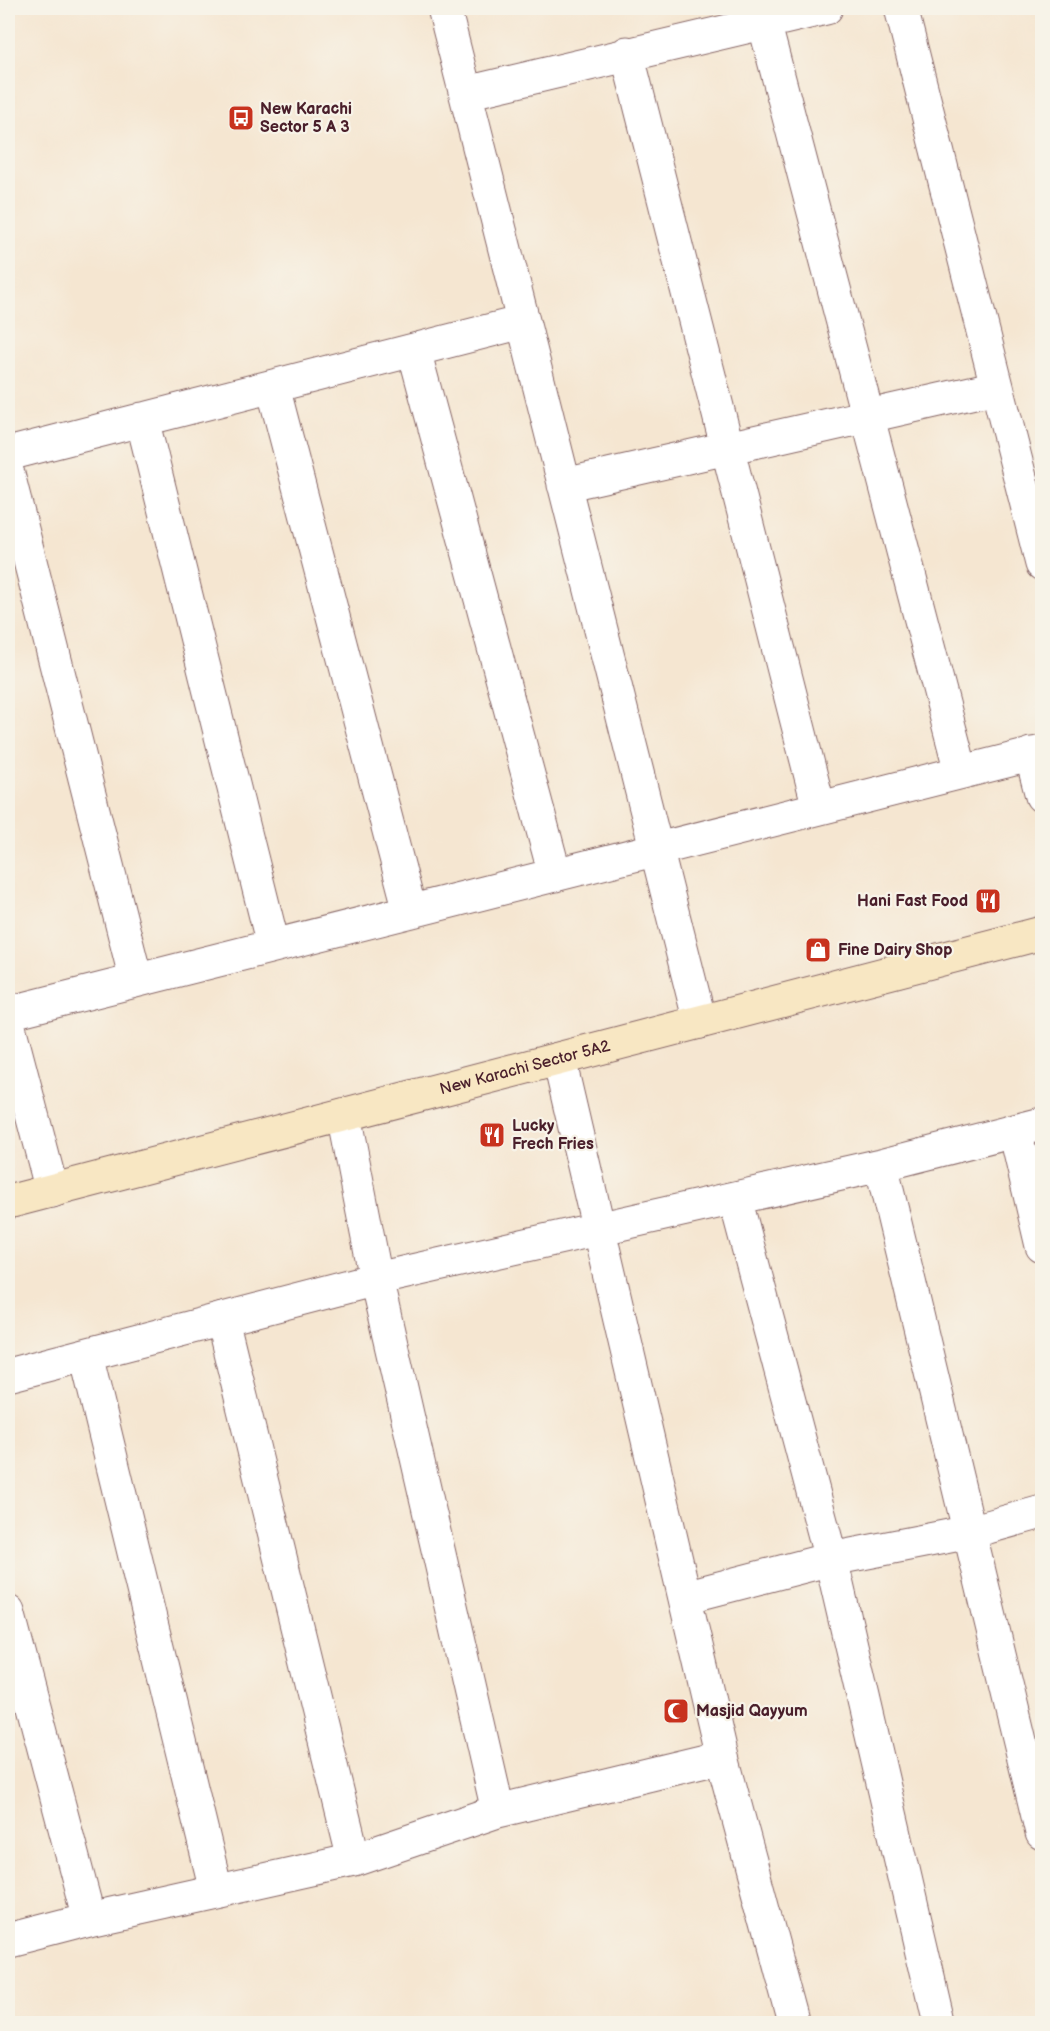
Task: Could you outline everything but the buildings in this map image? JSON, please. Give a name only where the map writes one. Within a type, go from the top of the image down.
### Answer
[{"type":"street","points":[[444,8],[700,1022]]},
{"type":"street","points":[[466,93],[627,53],[826,8]]},
{"type":"street","points":[[901,8],[1042,564]]},
{"type":"street","points":[[764,22],[961,772]]},
{"type":"street","points":[[627,53],[819,808]]},
{"type":"street","points":[[8,454],[523,322]]},
{"type":"street","points":[[414,350],[555,875]]},
{"type":"street","points":[[273,387],[410,911]]},
{"type":"street","points":[[564,485],[998,387]]},
{"type":"street","points":[[142,419],[273,945]]},
{"type":"street","points":[[8,474],[136,980]]},
{"type":"street","points":[[8,1013],[1037,753],[1042,796]]},
{"type":"street","name":"New Karachi Sector 5A2","points":[[8,1202],[1042,933]]},
{"type":"street","points":[[8,1023],[52,1191]]},
{"type":"street","points":[[559,1059],[722,1757],[794,2024]]},
{"type":"street","points":[[344,1115],[376,1279],[498,1811]]},
{"type":"street","points":[[8,1375],[376,1279],[881,1165],[1029,1127],[1042,1246]]},
{"type":"street","points":[[881,1165],[1042,1833]]},
{"type":"street","points":[[735,1198],[831,1559],[939,2024]]},
{"type":"street","points":[[222,1319],[354,1860]]},
{"type":"street","points":[[86,1355],[216,1890]]},
{"type":"street","points":[[685,1597],[831,1559],[970,1532],[1042,1512]]},
{"type":"street","points":[[8,1611],[89,1918]]},
{"type":"street","points":[[8,1940],[89,1918],[354,1860],[498,1811],[722,1757]]},
{"type":"place","name":"New Karachi Sector 5 A 3","points":[[241,118]]},
{"type":"place","name":"Hani Fast Food","points":[[988,901]]},
{"type":"place","name":"Fine Dairy Shop","points":[[818,950]]},
{"type":"place","name":"Lucky Frech Fries","points":[[492,1135]]},
{"type":"place","name":"Masjid Qayyum","points":[[676,1711]]}]
